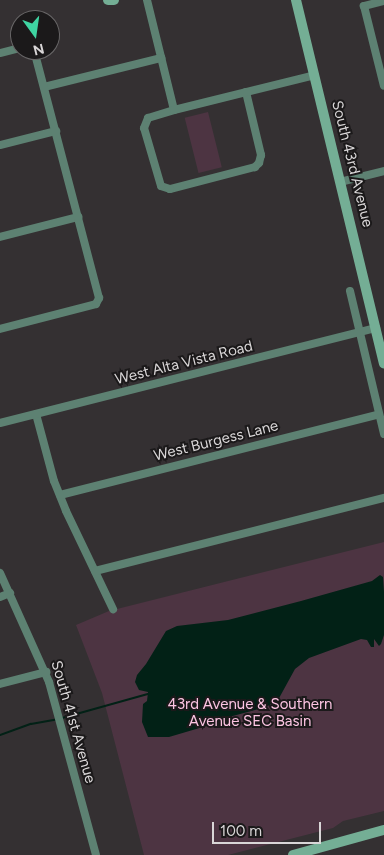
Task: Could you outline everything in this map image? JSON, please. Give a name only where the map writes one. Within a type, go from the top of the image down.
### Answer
[{"type":"main road","points":[[108,0],[114,0]]},
{"type":"main road","name":"South 43rd Avenue","points":[[296,0],[384,364]]},
{"type":"main road","points":[[293,855],[384,830]]},
{"type":"street","points":[[147,0],[174,110]]},
{"type":"street","points":[[384,1],[364,6],[384,86]]},
{"type":"street","points":[[44,87],[160,58]]},
{"type":"street","points":[[0,328],[96,304],[99,298],[37,60]]},
{"type":"street","points":[[246,92],[261,155],[259,163],[255,167],[166,189],[161,186],[144,124],[148,118],[174,110],[246,92],[315,75]]},
{"type":"street","points":[[0,145],[56,130]]},
{"type":"street","points":[[340,182],[384,171]]},
{"type":"street","points":[[0,236],[78,217]]},
{"type":"street","points":[[350,290],[384,434]]},
{"type":"street","name":"West Alta Vista Road","points":[[0,423],[376,328]]},
{"type":"street","points":[[36,414],[60,495],[113,609]]},
{"type":"street","name":"West Burgess Lane","points":[[60,495],[379,414]]},
{"type":"street","points":[[95,572],[384,498]]},
{"type":"street","name":"South 41st Avenue","points":[[0,573],[46,672],[96,855]]},
{"type":"street","points":[[0,596],[10,593]]},
{"type":"street","points":[[0,684],[46,672]]},
{"type":"green space","points":[[208,112],[222,167],[199,173],[185,118]]},
{"type":"green space","name":"43rd Avenue & Southern Avenue SEC Basin","points":[[384,542],[384,811],[343,821],[333,828],[228,855],[144,855],[102,693],[76,625],[109,611]]},
{"type":"shaded area","points":[[380,575],[383,577],[384,592],[384,635],[379,646],[374,639],[374,647],[371,647],[367,640],[361,639],[309,658],[295,669],[278,700],[266,707],[214,721],[213,724],[169,737],[148,737],[142,722],[143,704],[147,701],[148,692],[139,690],[135,682],[137,675],[166,631],[177,626],[228,620],[301,601],[372,581]]},
{"type":"waterway","points":[[62,718],[148,694]]},
{"type":"waterway","points":[[0,735],[31,724],[58,719]]}]
